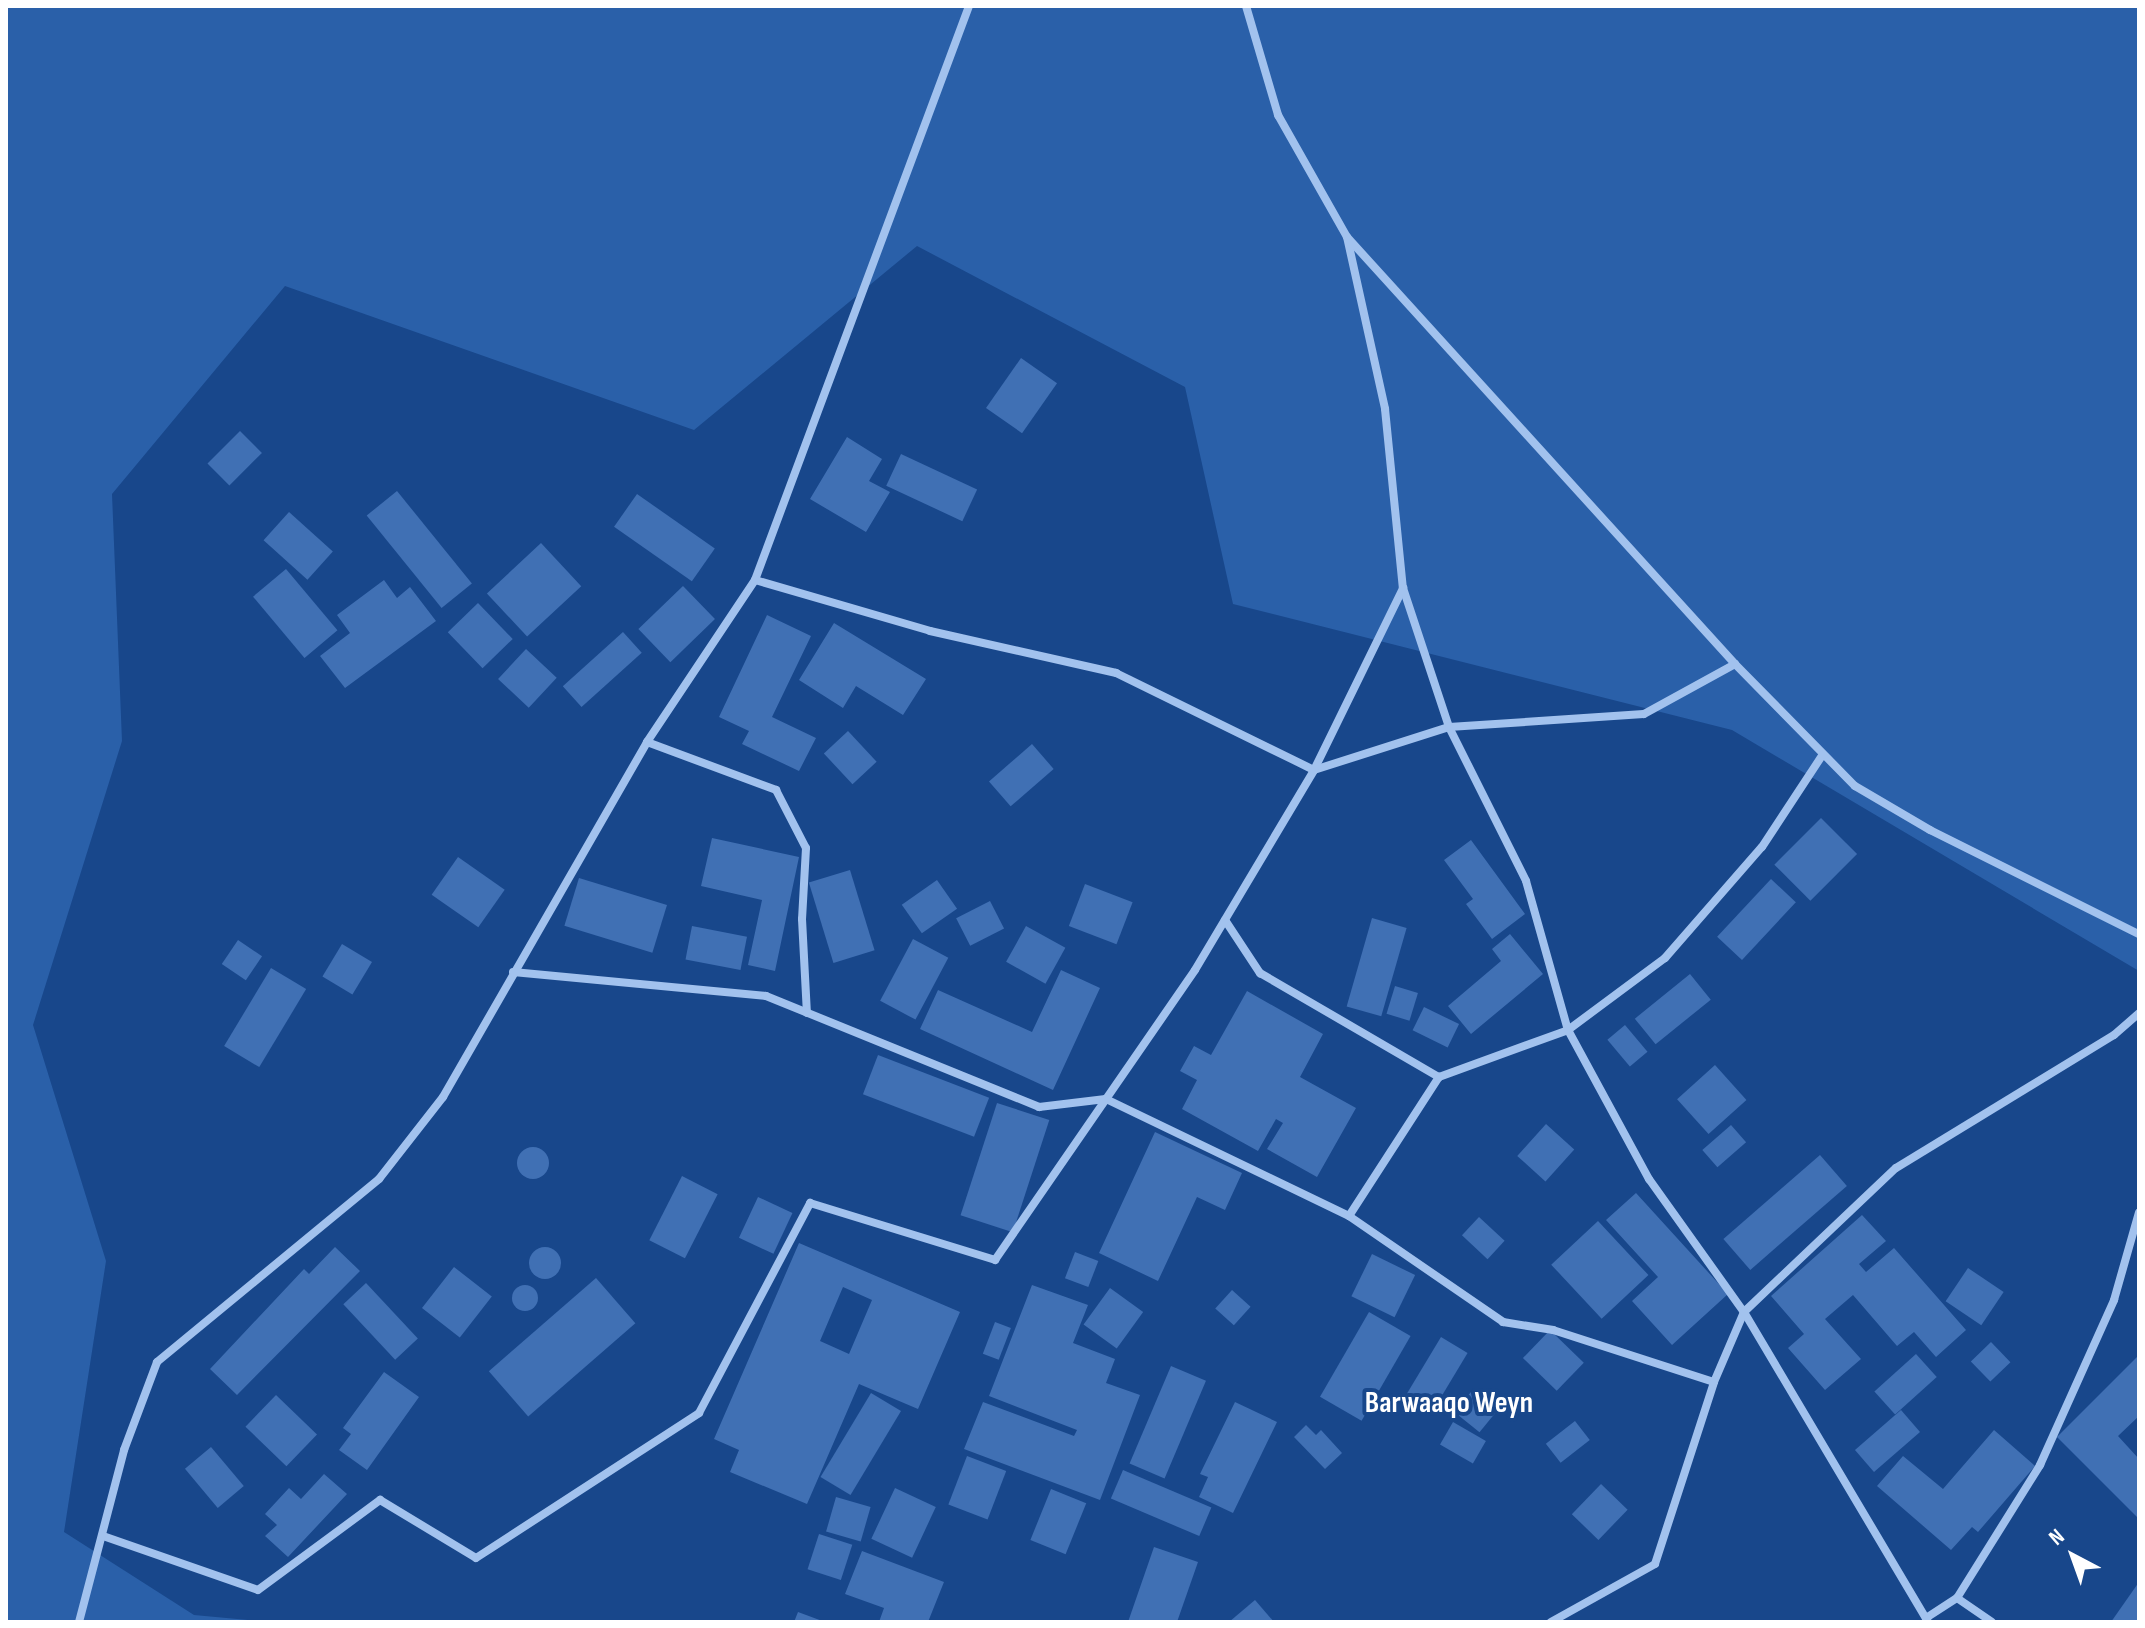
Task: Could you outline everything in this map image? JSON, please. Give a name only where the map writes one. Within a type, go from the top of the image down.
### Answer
[{"type":"street","points":[[79,1622],[124,1450],[157,1362],[379,1179],[443,1097],[647,742],[755,580],[969,6]]},
{"type":"street","points":[[1246,6],[1278,115],[1347,237],[1735,664],[1855,786],[1930,830],[2139,934]]},
{"type":"street","points":[[1347,237],[1385,409],[1403,588],[1449,727],[1526,881],[1568,1030],[1649,1179],[1744,1312],[1927,1620],[1957,1598],[2040,1465],[2114,1300],[2139,1212]]},
{"type":"street","points":[[755,580],[930,631],[1116,673],[1314,770],[1449,727],[1644,714],[1735,664]]},
{"type":"street","points":[[103,1536],[258,1590],[380,1500],[476,1558],[699,1413],[810,1203],[995,1260],[1225,920],[1314,770],[1403,588]]},
{"type":"street","points":[[647,742],[776,790],[806,848],[802,919],[807,1013]]},
{"type":"street","points":[[1349,1216],[1439,1077],[1568,1030],[1665,958],[1762,847],[1823,754]]},
{"type":"street","points":[[1225,920],[1260,973],[1439,1077]]},
{"type":"street","points":[[513,972],[766,996],[1039,1107],[1106,1099],[1349,1216],[1503,1322],[1553,1330],[1714,1382]]},
{"type":"street","points":[[1551,1622],[1655,1564],[1714,1382],[1744,1312],[1896,1168],[2114,1035],[2139,1013]]},
{"type":"street","points":[[1957,1598],[1992,1622]]},
{"type":"shaded area","points":[[6,6],[2139,6],[2139,971],[1732,730],[1233,604],[1185,387],[917,246],[694,430],[285,286],[112,494],[122,741],[33,1025],[106,1261],[64,1532],[194,1615],[271,1622],[6,1622]]},
{"type":"building","points":[[1021,358],[1057,383],[1022,433],[986,408]]},
{"type":"building","points":[[240,431],[262,453],[229,485],[207,464]]},
{"type":"building","points":[[847,437],[882,459],[869,481],[890,492],[866,532],[810,499]]},
{"type":"building","points":[[901,454],[977,489],[962,521],[886,486]]},
{"type":"building","points":[[397,491],[472,583],[442,608],[367,516]]},
{"type":"building","points":[[637,494],[715,548],[692,581],[614,527]]},
{"type":"building","points":[[289,512],[333,551],[307,580],[264,540]]},
{"type":"building","points":[[541,543],[581,586],[527,637],[487,593]]},
{"type":"building","points":[[286,569],[337,630],[304,658],[253,597]]},
{"type":"building","points":[[384,580],[397,598],[410,587],[436,621],[345,688],[320,656],[350,633],[337,615]]},
{"type":"building","points":[[683,586],[715,619],[670,662],[638,629]]},
{"type":"building","points":[[478,603],[513,639],[483,668],[448,632]]},
{"type":"building","points":[[767,615],[811,636],[772,717],[816,738],[799,771],[742,744],[749,731],[719,717]]},
{"type":"building","points":[[834,623],[926,679],[903,715],[856,686],[843,708],[799,680]]},
{"type":"building","points":[[623,632],[642,653],[582,707],[563,686]]},
{"type":"building","points":[[526,649],[557,678],[529,708],[498,679]]},
{"type":"building","points":[[848,731],[877,762],[853,784],[824,754]]},
{"type":"building","points":[[1032,744],[1054,769],[1011,806],[989,781]]},
{"type":"building","points":[[1821,818],[1857,854],[1810,901],[1774,865]]},
{"type":"building","points":[[712,838],[799,857],[775,971],[748,965],[762,900],[701,886]]},
{"type":"building","points":[[1471,840],[1525,914],[1492,939],[1466,904],[1473,899],[1444,860]]},
{"type":"building","points":[[458,857],[505,890],[478,927],[432,895]]},
{"type":"building","points":[[850,870],[875,950],[833,963],[809,883]]},
{"type":"building","points":[[579,878],[667,905],[652,953],[564,926]]},
{"type":"building","points":[[1771,879],[1796,902],[1742,960],[1717,937]]},
{"type":"building","points":[[937,880],[957,909],[922,933],[902,905]]},
{"type":"building","points":[[1085,884],[1133,902],[1116,944],[1069,926]]},
{"type":"building","points":[[990,901],[1004,929],[970,946],[956,918]]},
{"type":"building","points":[[1372,918],[1407,928],[1381,1016],[1347,1006]]},
{"type":"building","points":[[692,926],[747,937],[740,970],[686,959]]},
{"type":"building","points":[[1026,926],[1065,948],[1045,984],[1006,962]]},
{"type":"building","points":[[1510,934],[1543,974],[1471,1034],[1448,1006],[1501,961],[1492,949]]},
{"type":"building","points":[[913,939],[948,958],[915,1020],[880,1001]]},
{"type":"building","points":[[238,940],[262,956],[246,980],[222,964]]},
{"type":"building","points":[[342,944],[372,962],[352,995],[322,977]]},
{"type":"building","points":[[271,968],[306,989],[259,1067],[224,1046]]},
{"type":"building","points":[[1061,970],[1100,988],[1053,1090],[920,1029],[938,990],[1032,1032]]},
{"type":"building","points":[[1690,974],[1711,1000],[1656,1044],[1635,1019]]},
{"type":"building","points":[[1395,986],[1418,993],[1409,1021],[1387,1014]]},
{"type":"building","points":[[1247,991],[1323,1034],[1300,1077],[1356,1108],[1317,1177],[1267,1149],[1283,1123],[1276,1119],[1258,1151],[1182,1109],[1197,1080],[1180,1071],[1194,1046],[1211,1055]]},
{"type":"building","points":[[1424,1007],[1459,1024],[1448,1047],[1413,1030]]},
{"type":"building","points":[[1625,1025],[1647,1052],[1630,1067],[1607,1040]]},
{"type":"building","points":[[878,1055],[989,1098],[974,1137],[863,1094]]},
{"type":"building","points":[[1715,1065],[1746,1100],[1709,1134],[1677,1099]]},
{"type":"building","points":[[997,1103],[1049,1120],[1013,1232],[961,1215]]},
{"type":"building","points":[[1546,1124],[1574,1149],[1545,1181],[1517,1156]]},
{"type":"building","points":[[1731,1125],[1746,1142],[1717,1167],[1702,1150]]},
{"type":"building","points":[[1155,1132],[1242,1173],[1225,1210],[1197,1197],[1158,1281],[1099,1253]]},
{"type":"building","points":[[533,1147],[544,1152],[549,1163],[544,1174],[533,1179],[522,1174],[517,1163],[522,1152]]},
{"type":"building","points":[[1820,1155],[1847,1186],[1750,1270],[1723,1239]]},
{"type":"building","points":[[682,1176],[718,1194],[685,1258],[649,1240]]},
{"type":"building","points":[[1636,1193],[1728,1294],[1672,1345],[1632,1301],[1658,1277],[1606,1220]]},
{"type":"building","points":[[758,1197],[792,1213],[773,1254],[739,1238]]},
{"type":"building","points":[[1862,1215],[1886,1241],[1859,1264],[1866,1272],[1894,1248],[1966,1330],[1936,1357],[1914,1332],[1897,1346],[1853,1295],[1825,1319],[1861,1359],[1825,1390],[1788,1348],[1804,1334],[1771,1296]]},
{"type":"building","points":[[1479,1217],[1505,1241],[1488,1259],[1462,1235]]},
{"type":"building","points":[[1598,1221],[1648,1275],[1602,1319],[1551,1265]]},
{"type":"building","points":[[799,1243],[960,1312],[918,1409],[859,1384],[807,1504],[730,1472],[739,1450],[714,1439]],"holes":[[[843,1287],[872,1300],[849,1354],[820,1341]]]},
{"type":"building","points":[[335,1247],[360,1271],[237,1395],[210,1369],[304,1269],[309,1274]]},
{"type":"building","points":[[545,1247],[556,1252],[561,1263],[556,1274],[545,1279],[534,1274],[529,1263],[534,1252]]},
{"type":"building","points":[[1075,1252],[1098,1261],[1088,1287],[1065,1278]]},
{"type":"building","points":[[1372,1254],[1415,1275],[1395,1317],[1351,1296]]},
{"type":"building","points":[[454,1267],[492,1297],[460,1338],[422,1308]]},
{"type":"building","points":[[1968,1268],[2004,1292],[1981,1325],[1946,1301]]},
{"type":"building","points":[[596,1278],[635,1323],[528,1416],[489,1371]]},
{"type":"building","points":[[366,1283],[418,1339],[395,1360],[343,1304]]},
{"type":"building","points":[[525,1285],[534,1289],[538,1298],[534,1307],[525,1311],[516,1307],[512,1298],[516,1289]]},
{"type":"building","points":[[1032,1285],[1088,1305],[1073,1343],[1115,1359],[1106,1383],[1140,1395],[1100,1500],[964,1449],[983,1402],[1074,1436],[1077,1430],[989,1396]]},
{"type":"building","points":[[1110,1288],[1143,1312],[1117,1349],[1084,1324]]},
{"type":"building","points":[[1232,1290],[1251,1307],[1234,1325],[1215,1309]]},
{"type":"building","points":[[1369,1312],[1411,1336],[1362,1421],[1320,1397]]},
{"type":"building","points":[[995,1322],[1011,1328],[999,1360],[983,1354]]},
{"type":"building","points":[[1550,1330],[1584,1363],[1557,1391],[1523,1358]]},
{"type":"building","points":[[1441,1337],[1468,1353],[1434,1410],[1407,1394]]},
{"type":"building","points":[[1991,1342],[2010,1362],[1990,1382],[1971,1361]]},
{"type":"building","points":[[1916,1354],[1937,1377],[1895,1415],[1874,1391]]},
{"type":"building","points":[[2139,1355],[2139,1416],[2118,1436],[2139,1459],[2139,1519],[2057,1437]]},
{"type":"building","points":[[1171,1366],[1206,1381],[1165,1478],[1130,1464]]},
{"type":"building","points":[[384,1372],[419,1397],[367,1470],[339,1450],[351,1434],[343,1428]]},
{"type":"building","points":[[1471,1392],[1496,1412],[1480,1432],[1455,1412]]},
{"type":"building","points":[[871,1393],[901,1411],[851,1495],[821,1477]]},
{"type":"building","points":[[276,1395],[317,1435],[286,1466],[245,1427]]},
{"type":"building","points":[[1235,1402],[1277,1422],[1233,1513],[1199,1497],[1208,1477],[1200,1474]]},
{"type":"building","points":[[1901,1410],[1920,1432],[1874,1472],[1855,1450]]},
{"type":"building","points":[[1575,1421],[1590,1440],[1561,1463],[1546,1444]]},
{"type":"building","points":[[1453,1422],[1486,1441],[1473,1464],[1440,1445]]},
{"type":"building","points":[[1306,1425],[1316,1435],[1321,1430],[1342,1453],[1325,1469],[1294,1437]]},
{"type":"building","points":[[1994,1430],[2035,1466],[1978,1532],[1972,1527],[1951,1550],[1877,1486],[1903,1456],[1943,1489]]},
{"type":"building","points":[[211,1447],[244,1486],[218,1508],[185,1469]]},
{"type":"building","points":[[967,1456],[1006,1471],[988,1520],[948,1505]]},
{"type":"building","points":[[1123,1470],[1211,1508],[1199,1536],[1111,1499]]},
{"type":"building","points":[[324,1474],[347,1494],[288,1557],[265,1536],[277,1525],[265,1514],[289,1488],[301,1499]]},
{"type":"building","points":[[1601,1484],[1628,1510],[1598,1540],[1572,1514]]},
{"type":"building","points":[[895,1488],[936,1507],[912,1558],[871,1539]]},
{"type":"building","points":[[1051,1489],[1086,1503],[1066,1554],[1030,1540]]},
{"type":"building","points":[[836,1497],[871,1507],[861,1542],[826,1532]]},
{"type":"building","points":[[819,1534],[852,1545],[841,1580],[808,1569]]},
{"type":"building","points":[[1154,1547],[1198,1562],[1177,1622],[1128,1622]]},
{"type":"building","points":[[862,1551],[944,1582],[928,1622],[879,1622],[884,1608],[845,1594]]},
{"type":"building","points":[[2139,1582],[2139,1622],[2111,1622]]},
{"type":"building","points":[[1255,1600],[1274,1622],[1229,1622]]},
{"type":"building","points":[[798,1612],[825,1622],[794,1622]]},
{"type":"district","name":"Barwaaqo Weyn","points":[[1449,1403]]}]
